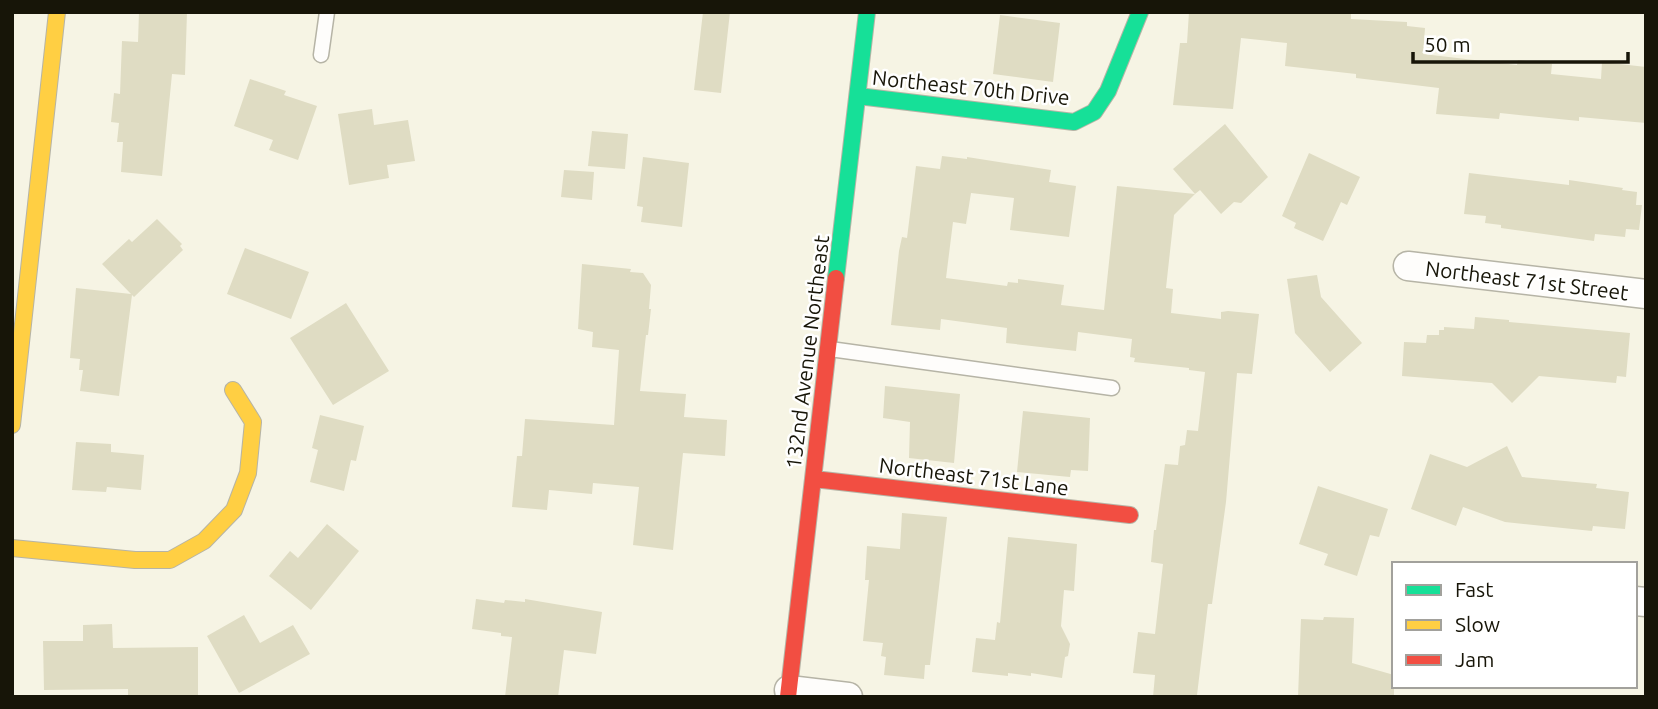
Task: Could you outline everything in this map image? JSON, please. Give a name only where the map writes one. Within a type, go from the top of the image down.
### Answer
[{"type":"street","points":[[12,425],[57,12]]},
{"type":"street","name":"132nd Avenue Northeast","points":[[789,693],[867,12]]},
{"type":"street","name":"Northeast 70th Drive","points":[[858,96],[1074,122],[1094,112],[1108,91],[1140,12]]},
{"type":"street","name":"Northeast 71st Street","points":[[1408,266],[1646,294]]},
{"type":"street","points":[[12,548],[135,560],[170,560],[204,541],[234,510],[248,473],[253,422],[233,390]]},
{"type":"street","name":"Northeast 71st Lane","points":[[814,479],[1130,515]]},
{"type":"street","points":[[789,693],[848,697]]},
{"type":"lane","points":[[321,55],[327,12]]},
{"type":"lane","points":[[829,349],[1112,388]]},
{"type":"building","points":[[139,12],[187,12],[185,75],[172,74],[162,176],[121,172],[123,142],[117,142],[119,123],[111,122],[114,93],[120,94],[122,41],[138,42]]},
{"type":"building","points":[[703,12],[730,12],[721,93],[694,90]]},
{"type":"building","points":[[1189,12],[1337,12],[1351,14],[1351,19],[1407,22],[1407,26],[1425,28],[1423,54],[1517,65],[1518,60],[1552,64],[1551,74],[1601,79],[1602,62],[1646,67],[1646,123],[1579,117],[1579,121],[1500,113],[1499,119],[1436,114],[1439,88],[1356,78],[1356,74],[1285,66],[1287,43],[1241,38],[1233,109],[1173,105],[1180,43],[1187,43]]},
{"type":"building","points":[[1000,15],[1060,23],[1053,82],[993,74]]},
{"type":"building","points":[[250,79],[286,91],[284,95],[317,106],[298,160],[269,150],[273,140],[234,126]]},
{"type":"building","points":[[372,109],[374,125],[408,120],[415,161],[387,165],[389,178],[349,185],[338,114]]},
{"type":"building","points":[[1225,124],[1268,177],[1241,203],[1234,202],[1221,214],[1200,190],[1195,194],[1173,169]]},
{"type":"building","points":[[592,131],[628,134],[625,169],[588,166]]},
{"type":"building","points":[[1309,153],[1360,177],[1347,205],[1341,202],[1323,241],[1294,228],[1296,223],[1282,216]]},
{"type":"building","points":[[942,156],[967,157],[1051,170],[1049,182],[1076,186],[1069,237],[1010,230],[1014,198],[971,193],[966,224],[953,222],[946,278],[1007,286],[1008,282],[1018,283],[1018,279],[1064,285],[1061,305],[1104,310],[1117,186],[1195,194],[1174,215],[1166,288],[1173,289],[1171,313],[1221,319],[1221,312],[1228,311],[1259,314],[1252,374],[1237,373],[1226,502],[1212,604],[1208,604],[1197,695],[1153,697],[1155,675],[1133,673],[1138,632],[1155,634],[1163,564],[1151,562],[1165,464],[1178,465],[1180,446],[1185,445],[1187,430],[1198,431],[1205,372],[1134,362],[1135,358],[1130,357],[1132,339],[1078,332],[1076,351],[1006,343],[1007,328],[941,319],[940,330],[891,325],[899,251],[902,237],[907,238],[916,166],[940,169]]},
{"type":"building","points":[[643,157],[689,163],[682,227],[641,222],[643,207],[637,206]]},
{"type":"building","points":[[564,170],[594,172],[592,200],[561,197]]},
{"type":"building","points":[[1469,173],[1569,185],[1569,180],[1637,192],[1636,205],[1642,205],[1639,230],[1626,229],[1625,237],[1595,234],[1594,241],[1501,228],[1501,225],[1485,223],[1486,216],[1464,214]]},
{"type":"building","points":[[157,219],[182,244],[180,246],[183,250],[134,297],[132,295],[119,396],[80,391],[83,370],[79,370],[80,359],[70,358],[76,288],[131,294],[102,264],[129,239],[132,242]]},
{"type":"building","points":[[245,248],[309,272],[291,319],[227,294]]},
{"type":"building","points":[[582,264],[631,269],[630,272],[643,273],[651,285],[651,309],[640,391],[686,394],[684,417],[727,420],[725,456],[683,453],[673,550],[633,545],[639,487],[593,483],[592,494],[549,490],[547,510],[512,507],[517,456],[522,456],[525,419],[614,425],[619,350],[592,347],[593,332],[578,329]]},
{"type":"building","points":[[1317,275],[1321,297],[1362,343],[1330,372],[1295,333],[1287,279]]},
{"type":"building","points":[[346,303],[389,371],[333,405],[290,338]]},
{"type":"building","points":[[1475,317],[1630,333],[1626,377],[1617,376],[1616,383],[1539,376],[1512,403],[1492,383],[1402,376],[1404,342],[1426,343],[1427,335],[1439,335],[1439,330],[1444,330],[1444,327],[1474,329]]},
{"type":"building","points":[[885,386],[960,394],[954,463],[909,458],[910,422],[883,418]]},
{"type":"building","points":[[1023,411],[1090,418],[1088,471],[1071,470],[1070,477],[1017,472]]},
{"type":"building","points":[[320,415],[364,426],[356,461],[351,460],[344,491],[310,482],[318,450],[312,448]]},
{"type":"building","points":[[76,442],[111,444],[111,452],[144,455],[141,490],[107,487],[106,492],[72,490]]},
{"type":"building","points":[[1507,446],[1522,477],[1597,484],[1596,488],[1629,492],[1625,529],[1593,526],[1592,531],[1505,522],[1463,507],[1456,526],[1411,509],[1430,454],[1467,467]]},
{"type":"building","points":[[1318,486],[1388,509],[1379,537],[1370,535],[1357,576],[1324,565],[1328,554],[1299,544]]},
{"type":"building","points":[[902,513],[947,517],[930,665],[925,665],[924,679],[884,675],[886,657],[881,656],[883,643],[863,641],[869,580],[865,580],[867,546],[900,549]]},
{"type":"building","points":[[327,524],[359,551],[311,610],[269,576],[290,551],[298,558]]},
{"type":"building","points":[[1008,537],[1077,544],[1074,591],[1064,590],[1061,626],[1070,644],[1062,678],[1031,673],[1031,676],[1008,673],[1008,676],[972,672],[976,638],[995,640],[997,622],[1000,623]]},
{"type":"building","points":[[476,599],[504,603],[505,600],[525,602],[525,599],[602,612],[596,654],[564,650],[558,697],[505,697],[512,637],[472,629]]},
{"type":"building","points":[[244,615],[260,643],[293,625],[310,654],[239,693],[207,636]]},
{"type":"building","points":[[1324,617],[1354,618],[1352,663],[1392,674],[1394,697],[1298,697],[1301,619],[1323,620]]},
{"type":"building","points":[[112,624],[113,648],[198,647],[198,697],[128,696],[128,689],[44,690],[43,641],[83,641],[83,625]]},
{"type":"traffic: fast","points":[[836,278],[867,12]]},
{"type":"traffic: fast","points":[[858,96],[1074,122],[1094,112],[1108,91],[1140,12]]},
{"type":"traffic: slow","points":[[12,425],[57,12]]},
{"type":"traffic: slow","points":[[12,548],[135,560],[170,560],[204,541],[234,510],[248,473],[253,422],[233,390]]},
{"type":"traffic: jam","points":[[788,697],[836,278]]},
{"type":"traffic: jam","points":[[814,479],[1130,515]]}]
